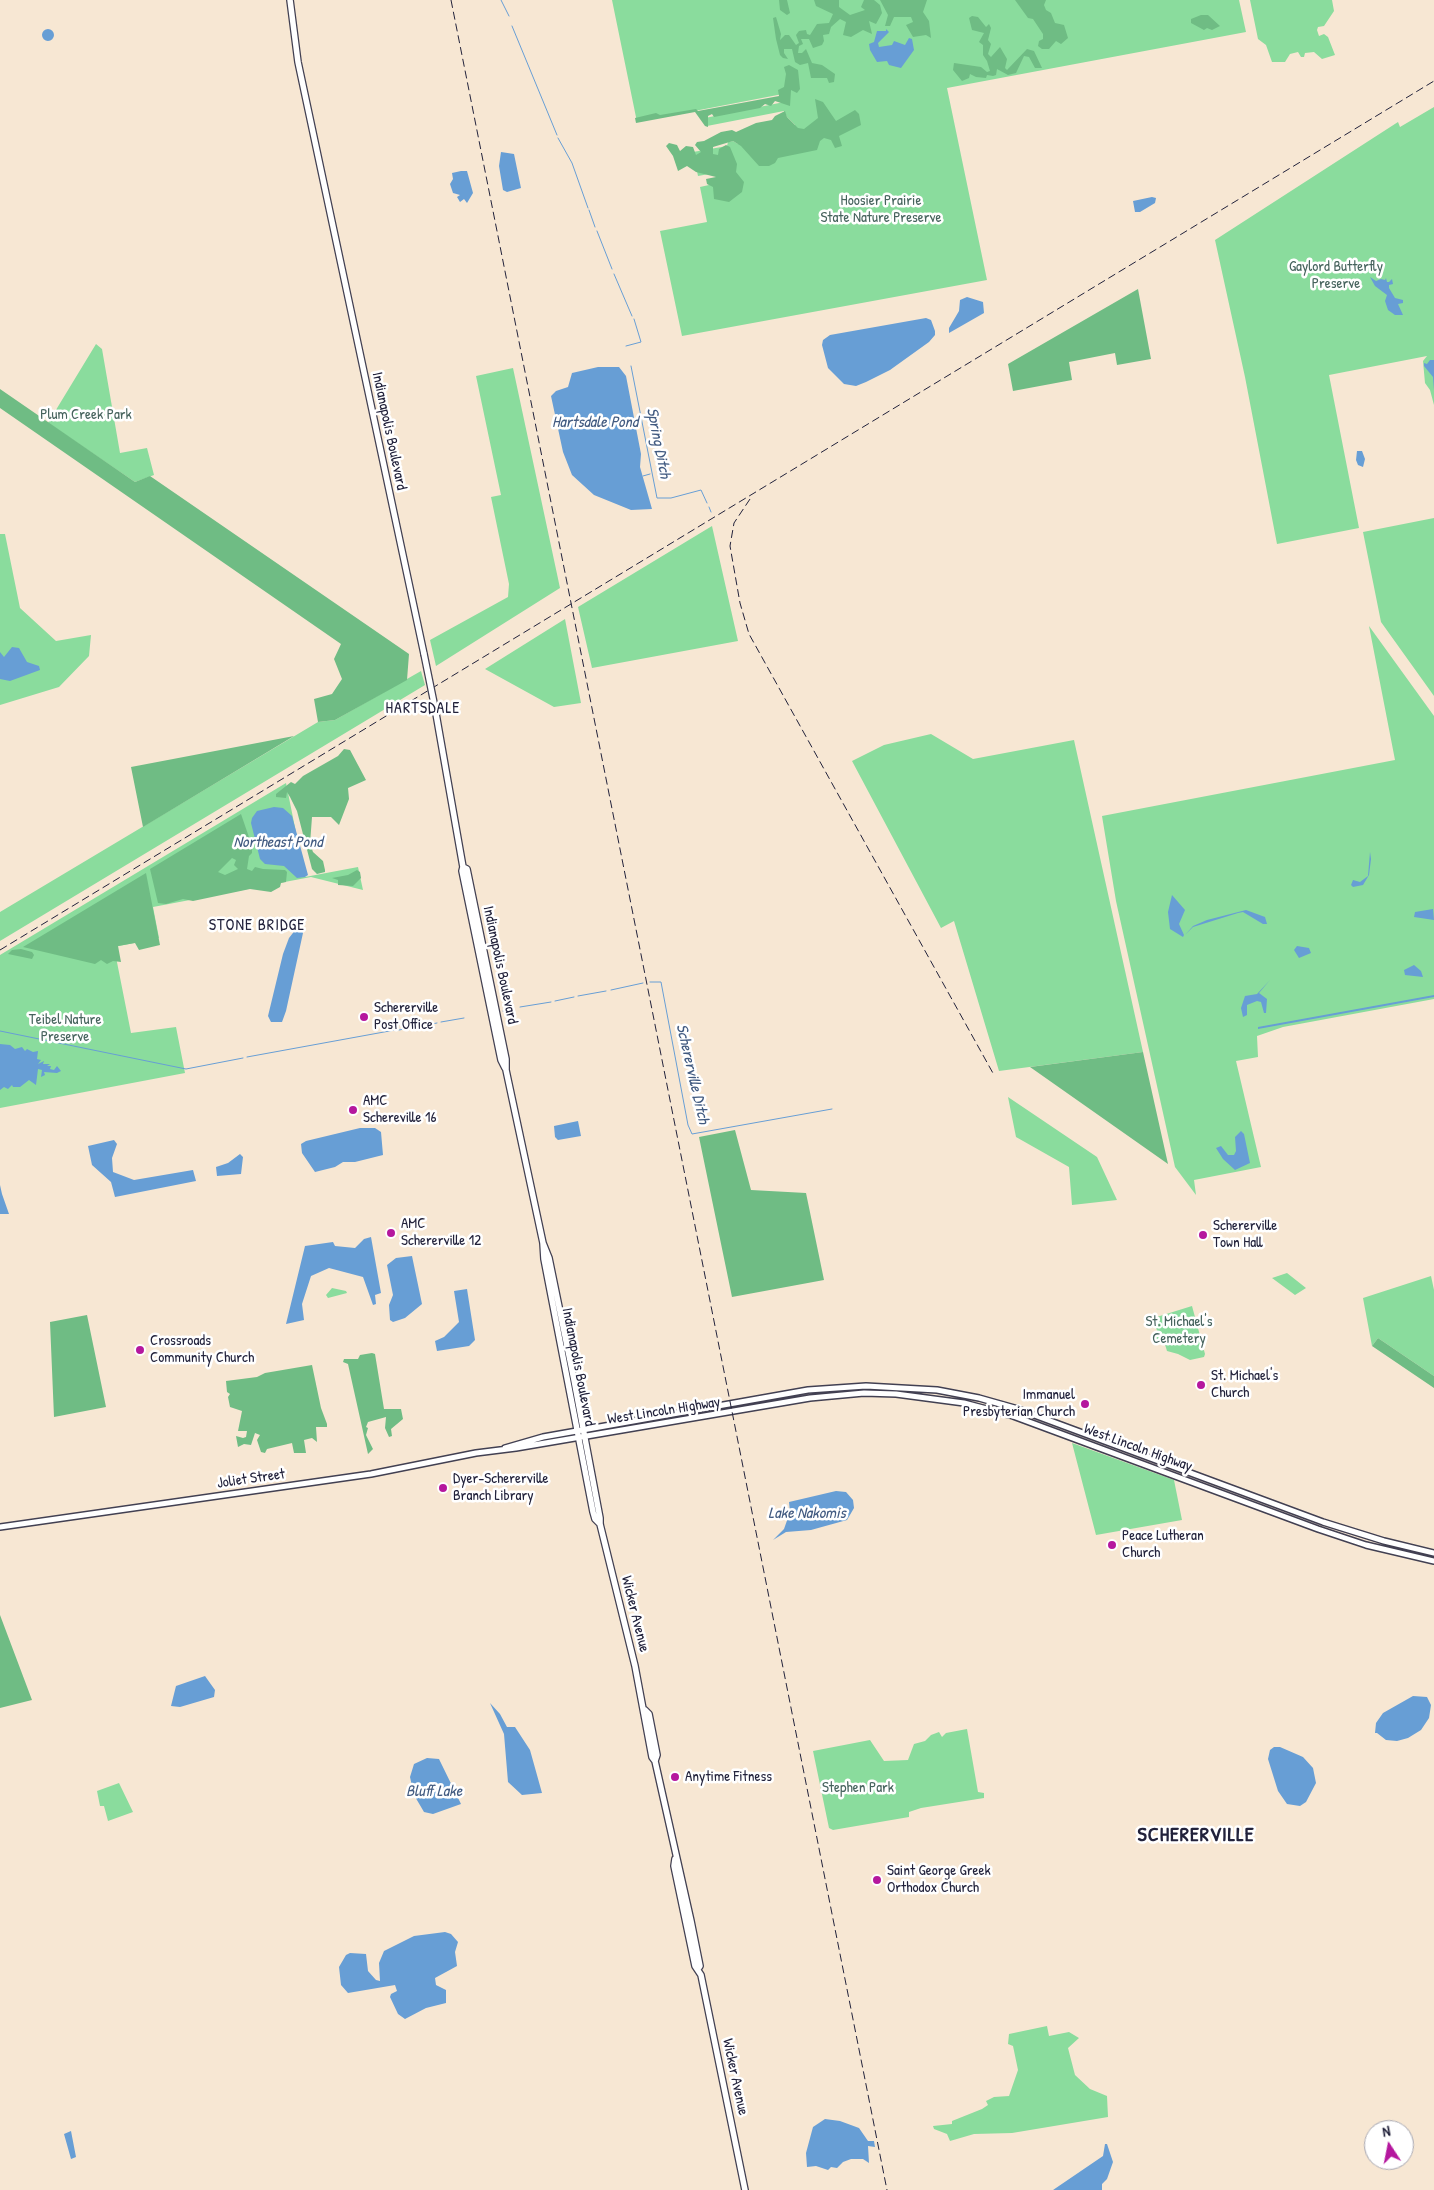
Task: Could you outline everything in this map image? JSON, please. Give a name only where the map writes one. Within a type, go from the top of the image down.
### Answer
[{"type":"highway","name":"Indianapolis Boulevard","points":[[290,0],[298,62],[424,654],[463,867],[466,869],[543,1243],[549,1258],[581,1434]]},
{"type":"highway","name":"Wicker Avenue","points":[[581,1434],[589,1492],[595,1519],[600,1524]]},
{"type":"highway","name":"Wicker Avenue","points":[[581,1434],[598,1505],[600,1524],[645,1710],[649,1714],[657,1755],[655,1761],[675,1857],[674,1866],[745,2190]]},
{"type":"highway","points":[[589,1492],[592,1492],[595,1504],[598,1505]]},
{"type":"main road","name":"West Lincoln Highway","points":[[581,1434],[817,1389],[866,1386],[937,1390],[979,1398],[1018,1409],[1323,1522],[1384,1541],[1434,1553]]},
{"type":"main road","name":"West Lincoln Highway","points":[[504,1448],[514,1444],[831,1395],[896,1394],[946,1399],[990,1409],[1033,1422],[1353,1541],[1434,1561]]},
{"type":"main road","name":"Joliet Street","points":[[0,1527],[350,1477],[504,1448]]},
{"type":"green space","name":"Hoosier Prairie State Nature Preserve","points":[[612,0],[1239,0],[1246,32],[947,88],[987,280],[682,336],[660,231],[707,222],[700,187],[709,185],[736,172],[736,169],[698,176],[693,152],[727,146],[728,142],[733,141],[738,144],[795,125],[784,111],[707,126],[705,118],[789,101],[788,93],[637,122]]},
{"type":"green space","points":[[779,0],[787,0],[790,13],[787,15],[780,10]]},
{"type":"green space","points":[[814,0],[839,0],[839,7],[850,15],[865,10],[861,7],[864,0],[874,0],[880,5],[882,13],[876,24],[869,21],[872,34],[863,30],[851,37],[843,35],[846,22],[840,19],[831,27],[829,34],[823,35],[824,41],[822,45],[813,48],[809,39],[801,39],[803,44],[799,46],[798,53],[802,53],[806,49],[812,63],[822,65],[835,74],[834,82],[829,83],[827,78],[811,78],[808,63],[800,65],[795,62],[792,49],[784,49],[788,59],[783,58],[780,55],[776,39],[773,18],[776,17],[781,34],[780,40],[785,35],[789,35],[796,45],[799,43],[796,35],[799,31],[806,30],[807,34],[810,35],[817,24],[829,23],[833,14],[816,6]]},
{"type":"green space","points":[[880,0],[927,0],[923,12],[929,21],[931,38],[926,35],[913,37],[906,25],[913,22],[911,17],[894,17],[890,26],[885,26],[888,15]]},
{"type":"green space","points":[[1015,0],[1046,0],[1044,5],[1046,10],[1051,13],[1055,23],[1064,25],[1068,38],[1061,44],[1056,41],[1049,49],[1042,49],[1038,46],[1039,41],[1043,39],[1043,34],[1033,19],[1028,18]]},
{"type":"green space","points":[[1250,0],[1332,0],[1334,11],[1324,26],[1318,27],[1317,30],[1319,36],[1324,34],[1328,37],[1335,55],[1322,59],[1314,52],[1305,53],[1304,57],[1301,57],[1298,52],[1290,54],[1285,62],[1272,62],[1266,45],[1258,39]]},
{"type":"green space","points":[[1201,15],[1208,15],[1220,26],[1212,30],[1207,28],[1204,30],[1191,23],[1191,19]]},
{"type":"green space","points":[[972,16],[978,17],[986,27],[989,24],[991,28],[988,40],[991,44],[988,54],[991,57],[1000,47],[1007,59],[1005,68],[1007,70],[1027,49],[1034,51],[1042,68],[1035,68],[1029,57],[1024,56],[1016,73],[1008,75],[997,69],[996,75],[987,75],[986,78],[970,74],[969,78],[962,81],[953,70],[954,63],[981,67],[987,72],[990,71],[983,55],[983,45],[979,42],[984,33],[972,30],[969,18]]},
{"type":"green space","points":[[789,65],[798,70],[800,89],[797,93],[791,90],[790,106],[775,101],[771,106],[765,104],[760,108],[714,117],[712,114],[708,116],[708,127],[705,126],[695,112],[636,123],[635,118],[656,113],[660,115],[696,109],[698,111],[779,96],[778,90],[784,87],[786,74],[784,67]]},
{"type":"green space","points":[[815,99],[823,102],[836,121],[855,110],[859,114],[861,125],[839,136],[842,146],[835,148],[831,140],[824,138],[820,141],[817,150],[778,158],[775,163],[769,166],[759,166],[741,146],[733,141],[713,147],[713,154],[718,155],[719,149],[726,145],[730,147],[737,164],[736,172],[744,182],[742,192],[729,202],[714,199],[713,187],[707,184],[706,179],[716,177],[696,172],[687,166],[678,171],[673,156],[666,146],[669,143],[677,145],[680,151],[686,146],[693,147],[696,155],[701,152],[695,145],[697,142],[704,141],[721,132],[732,130],[736,132],[756,123],[772,120],[775,116],[785,111],[787,117],[798,128],[804,129],[818,118]]},
{"type":"green space","name":"Gaylord Butterfly Preserve","points":[[1434,107],[1434,405],[1430,390],[1425,383],[1423,361],[1427,356],[1329,375],[1359,528],[1277,544],[1245,377],[1215,240],[1398,122],[1400,127]]},
{"type":"green space","points":[[1138,289],[1151,359],[1117,365],[1115,353],[1069,362],[1072,380],[1013,391],[1008,364]]},
{"type":"green space","name":"Plum Creek Park","points":[[96,344],[102,349],[120,453],[147,448],[154,475],[135,482],[48,423]]},
{"type":"green space","points":[[513,368],[560,588],[436,666],[430,640],[508,597],[509,584],[491,497],[501,495],[476,376]]},
{"type":"green space","points":[[0,389],[135,482],[150,476],[409,654],[407,680],[335,720],[318,722],[314,699],[332,694],[342,679],[334,659],[341,644],[0,408]]},
{"type":"green space","points":[[1434,518],[1434,696],[1381,622],[1363,532]]},
{"type":"green space","points":[[712,526],[738,641],[592,668],[578,607]]},
{"type":"green space","points":[[0,534],[5,534],[20,608],[56,641],[91,635],[89,656],[59,687],[0,705]]},
{"type":"green space","points":[[565,619],[581,703],[554,707],[485,669]]},
{"type":"green space","points":[[1369,626],[1434,716],[1434,999],[1283,1027],[1257,1036],[1258,1057],[1236,1061],[1261,1167],[1194,1180],[1196,1195],[1175,1167],[1116,901],[1102,816],[1395,760]]},
{"type":"green space","points":[[421,671],[425,685],[0,941],[0,912],[318,722],[335,720]]},
{"type":"green space","points":[[931,734],[973,759],[1074,740],[1143,1052],[999,1071],[954,921],[941,928],[852,761],[884,745]]},
{"type":"green space","points":[[294,736],[143,827],[131,767]]},
{"type":"green space","points":[[344,749],[350,750],[366,780],[348,788],[349,799],[339,825],[331,817],[312,817],[310,844],[313,852],[323,861],[325,870],[325,872],[317,874],[312,869],[297,811],[290,797],[287,792],[286,798],[276,797],[276,794],[291,782],[295,784],[303,776],[338,756]]},
{"type":"green space","name":"Teibel Nature Preserve","points":[[286,783],[305,877],[358,867],[363,890],[311,877],[153,907],[159,938],[114,947],[131,1033],[176,1027],[185,1073],[0,1108],[0,955]]},
{"type":"green space","points":[[241,814],[252,846],[247,869],[252,871],[255,867],[285,870],[287,872],[286,882],[281,883],[280,887],[271,892],[250,889],[193,901],[183,899],[166,904],[158,903],[150,869]],"holes":[[[232,858],[236,860],[234,865],[238,869],[225,875],[218,872]]]},
{"type":"green space","points":[[357,870],[360,872],[361,878],[353,886],[338,885],[338,880],[332,878],[348,875]]},
{"type":"green space","points":[[146,873],[160,945],[139,950],[135,943],[118,946],[121,962],[113,961],[107,964],[101,960],[95,964],[23,947]]},
{"type":"green space","points":[[21,949],[32,952],[34,955],[32,959],[8,954],[12,950]]},
{"type":"green space","points":[[1143,1052],[1168,1164],[1030,1067]]},
{"type":"green space","points":[[1008,1097],[1097,1157],[1117,1200],[1072,1205],[1069,1167],[1016,1137]]},
{"type":"green space","points":[[735,1130],[751,1190],[806,1193],[824,1280],[732,1297],[699,1137]]},
{"type":"green space","points":[[1287,1273],[1306,1288],[1295,1295],[1272,1278]]},
{"type":"green space","points":[[1431,1276],[1434,1290],[1434,1376],[1378,1338],[1372,1346],[1363,1298]]},
{"type":"green space","points":[[332,1288],[346,1291],[347,1293],[328,1298],[326,1295]]},
{"type":"green space","name":"St. Michael's Cemetery","points":[[1192,1306],[1205,1354],[1204,1357],[1190,1360],[1167,1351],[1163,1338],[1154,1341],[1157,1330],[1147,1320]]},
{"type":"green space","points":[[87,1315],[106,1407],[54,1417],[50,1322]]},
{"type":"green space","points":[[1378,1338],[1434,1376],[1434,1388],[1372,1346]]},
{"type":"green space","points":[[375,1354],[384,1409],[401,1409],[403,1419],[391,1429],[392,1436],[389,1437],[385,1428],[386,1417],[368,1422],[366,1435],[373,1449],[368,1454],[348,1364],[343,1362],[344,1359],[358,1359],[360,1355]]},
{"type":"green space","points":[[312,1365],[321,1408],[327,1424],[327,1427],[316,1427],[317,1442],[312,1438],[304,1440],[306,1453],[294,1453],[292,1443],[267,1449],[265,1453],[261,1452],[257,1440],[260,1435],[255,1433],[251,1445],[244,1444],[238,1447],[236,1436],[246,1437],[247,1431],[238,1431],[242,1411],[230,1407],[228,1397],[230,1394],[227,1392],[226,1381],[257,1377],[265,1373]]},
{"type":"green space","points":[[1072,1443],[1174,1480],[1182,1520],[1096,1535]]},
{"type":"green space","points":[[0,1615],[32,1700],[0,1708]]},
{"type":"green space","name":"Stephen Park","points":[[967,1729],[978,1792],[984,1793],[984,1798],[921,1808],[909,1812],[909,1817],[833,1830],[829,1828],[813,1751],[870,1740],[884,1761],[908,1760],[914,1744],[925,1741],[931,1735],[939,1732],[942,1737],[946,1733]]},
{"type":"green space","points":[[119,1783],[133,1812],[108,1821],[104,1806],[100,1806],[97,1791]]},
{"type":"green space","points":[[1047,2026],[1049,2036],[1069,2032],[1079,2038],[1068,2048],[1075,2075],[1090,2089],[1107,2096],[1108,2117],[1012,2133],[974,2134],[950,2141],[947,2134],[934,2129],[933,2126],[952,2124],[952,2121],[982,2109],[988,2105],[986,2101],[994,2097],[1009,2096],[1018,2070],[1013,2046],[1008,2044],[1009,2034]]},
{"type":"water","points":[[46,29],[50,29],[54,35],[50,41],[46,41],[42,37],[42,33]]},
{"type":"water","points":[[886,29],[889,32],[878,43],[879,47],[892,45],[894,41],[905,45],[909,38],[912,39],[914,50],[901,68],[889,65],[887,61],[877,62],[870,50],[869,44],[874,42],[877,31],[886,31]]},
{"type":"water","points":[[501,152],[514,154],[521,188],[507,192],[503,190],[499,166]]},
{"type":"water","points":[[467,171],[473,193],[467,203],[464,199],[460,202],[457,197],[460,195],[453,193],[450,184],[453,179],[452,173]]},
{"type":"water","points":[[1152,197],[1156,198],[1155,203],[1140,212],[1135,212],[1133,201]]},
{"type":"water","points":[[1370,277],[1376,281],[1385,280],[1386,278],[1387,282],[1392,279],[1393,284],[1389,285],[1389,288],[1395,298],[1403,300],[1403,303],[1398,304],[1403,315],[1395,315],[1388,310],[1385,301],[1387,295],[1375,286]]},
{"type":"water","points":[[967,297],[983,302],[984,313],[949,333],[949,328],[959,311],[960,300]]},
{"type":"water","points":[[926,318],[931,320],[935,335],[929,342],[890,370],[856,386],[844,384],[828,368],[822,345],[823,340],[830,335]]},
{"type":"water","points":[[1430,360],[1434,360],[1434,390],[1433,377],[1424,366],[1424,363],[1427,364]]},
{"type":"water","name":"Hartsdale Pond","points":[[598,367],[619,367],[626,376],[641,454],[640,467],[652,509],[631,510],[594,495],[572,475],[563,452],[551,396],[556,391],[568,387],[572,373]]},
{"type":"water","points":[[1357,451],[1362,451],[1365,459],[1363,467],[1358,465],[1356,460]]},
{"type":"water","points":[[12,647],[19,648],[27,662],[39,666],[40,670],[10,681],[0,679],[0,652],[4,657]]},
{"type":"water","name":"Northeast Pond","points":[[274,807],[283,808],[292,816],[308,875],[305,877],[297,878],[284,866],[265,864],[260,859],[251,823],[252,818],[257,811]]},
{"type":"water","points":[[1370,852],[1369,875],[1363,885],[1353,887],[1351,885],[1353,880],[1360,882],[1368,876]]},
{"type":"water","points":[[1172,895],[1185,910],[1179,924],[1184,935],[1183,937],[1170,929],[1168,912]]},
{"type":"water","points":[[1433,909],[1434,920],[1414,917],[1415,912]]},
{"type":"water","points":[[1246,910],[1265,917],[1267,924],[1263,924],[1243,912],[1193,927],[1185,935],[1193,926],[1207,920]]},
{"type":"water","points":[[300,928],[303,933],[286,1011],[282,1022],[271,1022],[268,1016],[283,954],[289,938],[296,929]]},
{"type":"water","points":[[1297,946],[1309,948],[1311,953],[1299,958],[1294,950]]},
{"type":"water","points":[[1414,965],[1421,971],[1423,977],[1405,975],[1404,970]]},
{"type":"water","points":[[1270,980],[1259,993],[1267,999],[1266,1013],[1264,1013],[1261,1002],[1257,1001],[1247,1005],[1247,1015],[1243,1017],[1241,1008],[1245,996],[1257,994]]},
{"type":"water","points":[[1434,995],[1434,997],[1258,1029],[1258,1027]]},
{"type":"water","points":[[0,1044],[10,1045],[15,1049],[22,1047],[25,1051],[27,1049],[33,1052],[38,1051],[37,1059],[41,1060],[38,1064],[44,1061],[43,1064],[50,1064],[47,1066],[51,1066],[50,1069],[54,1070],[57,1066],[61,1071],[57,1073],[44,1072],[45,1075],[41,1077],[42,1070],[38,1069],[36,1085],[29,1080],[20,1087],[13,1087],[12,1085],[8,1089],[4,1087],[0,1090]]},
{"type":"water","points":[[578,1121],[581,1136],[558,1140],[555,1137],[554,1126]]},
{"type":"water","points":[[360,1128],[375,1128],[381,1132],[383,1155],[355,1162],[343,1162],[335,1167],[315,1172],[302,1153],[301,1144],[306,1141]]},
{"type":"water","points":[[1241,1131],[1244,1134],[1250,1163],[1235,1170],[1223,1159],[1216,1148],[1221,1146],[1228,1155],[1234,1155],[1236,1151],[1235,1137]]},
{"type":"water","points":[[114,1140],[117,1144],[112,1158],[113,1172],[134,1180],[193,1170],[196,1181],[115,1197],[111,1182],[92,1165],[88,1146]]},
{"type":"water","points":[[240,1154],[243,1157],[241,1174],[217,1176],[216,1167],[228,1163]]},
{"type":"water","points":[[0,1185],[2,1194],[9,1214],[0,1214]]},
{"type":"water","points":[[371,1237],[381,1293],[375,1295],[376,1304],[373,1305],[363,1277],[329,1268],[311,1276],[302,1304],[304,1320],[286,1324],[305,1246],[333,1242],[335,1246],[355,1248],[364,1239]]},
{"type":"water","points":[[412,1256],[422,1304],[405,1318],[393,1322],[390,1320],[389,1305],[393,1295],[387,1265],[396,1258]]},
{"type":"water","points":[[467,1289],[475,1340],[469,1346],[437,1351],[435,1341],[444,1337],[459,1322],[454,1291]]},
{"type":"water","name":"Lake Nakomis","points":[[836,1491],[846,1492],[853,1500],[854,1508],[847,1520],[811,1530],[786,1532],[773,1540],[784,1529],[790,1512],[789,1502]]},
{"type":"water","points":[[205,1676],[215,1690],[214,1697],[180,1707],[171,1706],[176,1686]]},
{"type":"water","points":[[1413,1696],[1427,1697],[1431,1705],[1429,1718],[1421,1730],[1408,1738],[1397,1741],[1386,1740],[1375,1733],[1376,1723],[1383,1713]]},
{"type":"water","points":[[490,1703],[500,1714],[507,1727],[515,1727],[530,1750],[542,1793],[522,1795],[508,1782],[504,1734]]},
{"type":"water","points":[[1274,1747],[1280,1747],[1303,1757],[1313,1768],[1316,1783],[1306,1802],[1300,1806],[1287,1804],[1278,1791],[1268,1759],[1270,1750]]},
{"type":"water","name":"Bluff Lake","points":[[427,1758],[439,1759],[461,1804],[433,1814],[424,1812],[414,1795],[410,1777],[414,1764]]},
{"type":"water","points":[[445,1932],[451,1934],[458,1942],[455,1952],[457,1966],[435,1978],[436,1985],[446,1990],[446,2003],[426,2008],[405,2019],[398,2014],[390,1997],[391,1994],[397,1991],[395,1985],[348,1993],[341,1985],[339,1967],[346,1955],[350,1953],[366,1954],[368,1971],[376,1980],[380,1981],[379,1963],[384,1951],[414,1936]]},
{"type":"water","points":[[825,2119],[840,2121],[859,2128],[868,2141],[874,2141],[875,2147],[868,2146],[869,2163],[863,2159],[851,2159],[843,2162],[837,2168],[831,2167],[828,2170],[816,2166],[807,2167],[806,2153],[813,2127]]},
{"type":"water","points":[[71,2131],[76,2157],[71,2159],[64,2134]]},
{"type":"water","points":[[1105,2144],[1107,2144],[1113,2162],[1107,2179],[1102,2184],[1102,2190],[1053,2190],[1103,2156]]},
{"type":"waterway","name":"Spring Ditch","points":[[501,0],[509,16]]},
{"type":"waterway","name":"Spring Ditch","points":[[512,26],[557,135]]},
{"type":"waterway","points":[[558,138],[572,163],[588,208]]},
{"type":"waterway","points":[[589,210],[595,227]]},
{"type":"waterway","name":"Spring Ditch","points":[[597,231],[612,269]]},
{"type":"waterway","name":"Spring Ditch","points":[[614,274],[632,316]]},
{"type":"waterway","name":"Spring Ditch","points":[[626,346],[641,342],[634,319]]},
{"type":"waterway","name":"Spring Ditch","points":[[631,366],[657,498],[671,498],[701,490],[707,503]]},
{"type":"waterway","points":[[643,476],[650,474]]},
{"type":"waterway","name":"Spring Ditch","points":[[709,507],[711,512]]},
{"type":"waterway","name":"Schererville Ditch","points":[[650,982],[661,982],[688,1125],[692,1134],[832,1109]]},
{"type":"waterway","name":"Schererville Ditch","points":[[611,990],[643,983]]},
{"type":"waterway","name":"Schererville Ditch","points":[[578,996],[606,991]]},
{"type":"waterway","name":"Schererville Ditch","points":[[555,1001],[574,997]]},
{"type":"waterway","name":"Schererville Ditch","points":[[520,1007],[551,1002]]},
{"type":"waterway","name":"Schererville Ditch","points":[[503,1011],[513,1009]]},
{"type":"waterway","name":"Schererville Ditch","points":[[441,1022],[464,1018]]},
{"type":"waterway","name":"Schererville Ditch","points":[[399,1030],[437,1023]]},
{"type":"waterway","name":"Schererville Ditch","points":[[247,1057],[395,1030]]},
{"type":"waterway","name":"Schererville Ditch","points":[[0,1031],[186,1069],[243,1058]]},
{"type":"railway","points":[[451,0],[887,2190]]},
{"type":"railway","points":[[0,950],[1434,81]]},
{"type":"railway","points":[[750,499],[734,523],[730,546],[740,603],[749,634],[994,1075]]},
{"type":"place","name":"Schererville Post Office","points":[[364,1017]]},
{"type":"place","name":"AMC Schereville 16","points":[[353,1110]]},
{"type":"place","name":"AMC Schererville 12","points":[[391,1233]]},
{"type":"place","name":"Schererville Town Hall","points":[[1203,1235]]},
{"type":"place","name":"Crossroads Community Church","points":[[140,1350]]},
{"type":"place","name":"St. Michael's Church","points":[[1201,1385]]},
{"type":"place","name":"Immanuel Presbyterian Church","points":[[1085,1404]]},
{"type":"place","name":"Dyer-Schererville Branch Library","points":[[443,1488]]},
{"type":"place","name":"Peace Lutheran Church","points":[[1112,1545]]},
{"type":"place","name":"Anytime Fitness","points":[[675,1777]]},
{"type":"place","name":"Saint George Greek Orthodox Church","points":[[877,1880]]},
{"type":"district","name":"HARTSDALE","points":[[423,709]]},
{"type":"district","name":"STONE BRIDGE","points":[[257,926]]},
{"type":"district","name":"SCHERERVILLE","points":[[1196,1836]]}]
